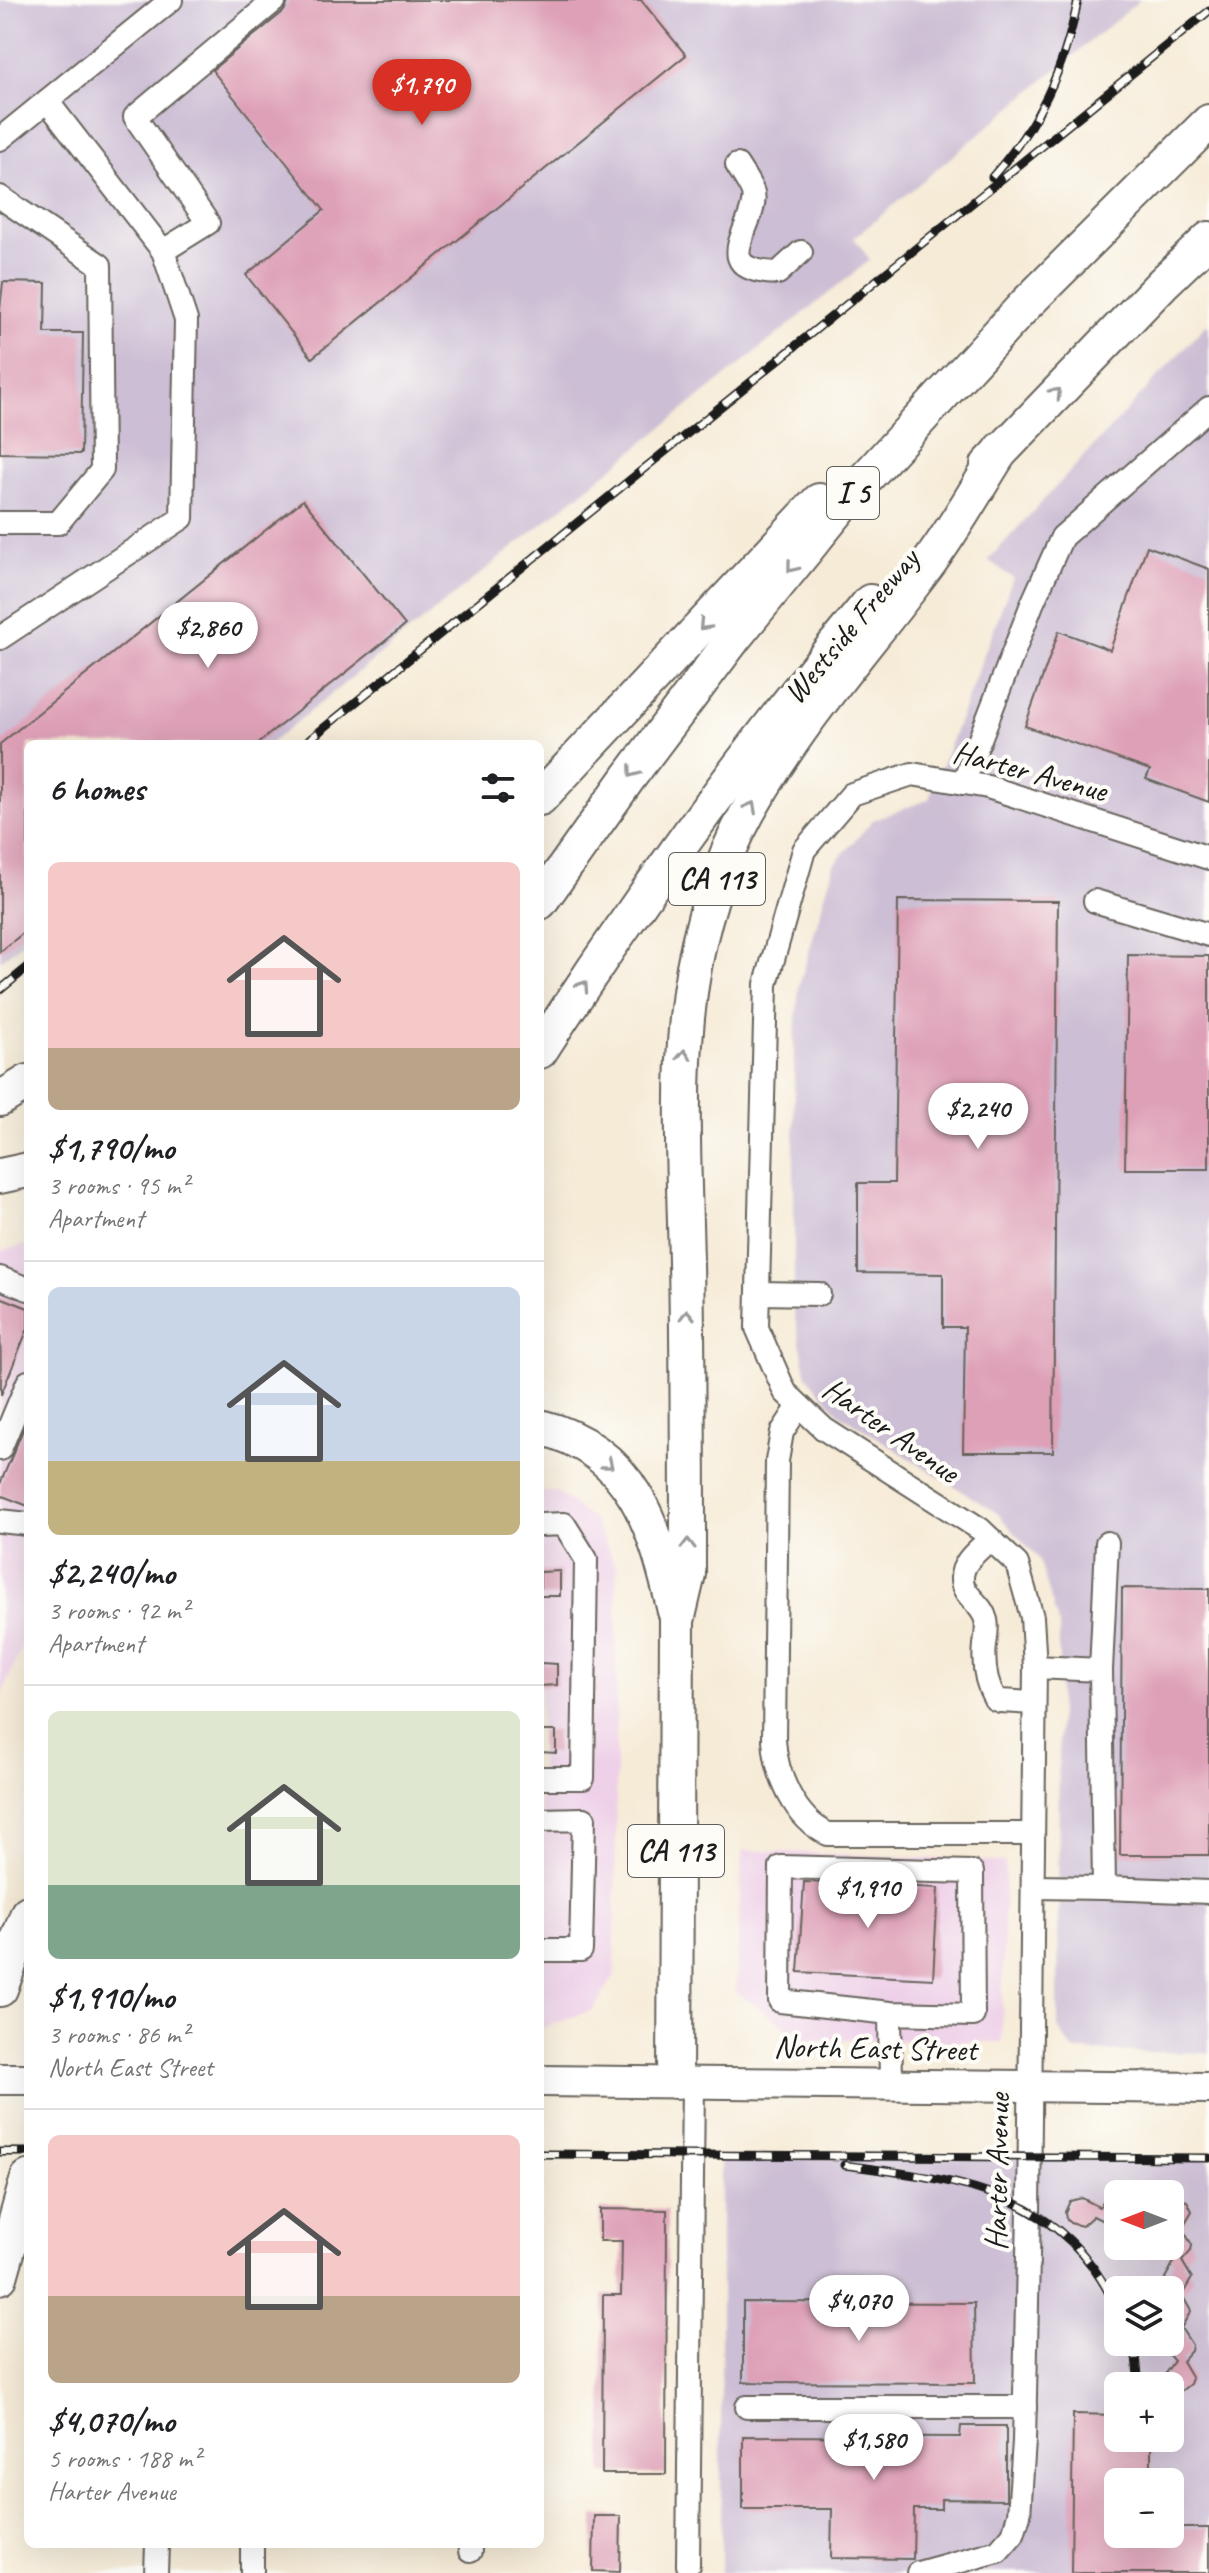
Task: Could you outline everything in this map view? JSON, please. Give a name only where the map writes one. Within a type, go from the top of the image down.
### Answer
[{"type":"highway","points":[[544,794],[1015,293],[1191,120],[1209,111]]},
{"type":"highway","name":"I 5","points":[[544,896],[733,639],[853,492],[1026,304],[1209,122]]},
{"type":"highway","name":"Westside Freeway","points":[[544,1045],[697,822],[793,695],[1002,449],[1209,239]]},
{"type":"highway","name":"CA 113","points":[[684,2082],[677,1621],[688,1574],[683,1067],[691,973],[702,924],[718,877],[763,785],[805,721],[928,565],[1002,449]]},
{"type":"highway","points":[[0,1099],[24,1084]]},
{"type":"highway","points":[[0,1176],[24,1171]]},
{"type":"highway","points":[[544,1428],[570,1438],[594,1452],[621,1474],[635,1494],[658,1542],[677,1621]]},
{"type":"highway","points":[[0,1989],[24,1924]]},
{"type":"highway","points":[[0,2277],[24,2190]]},
{"type":"main road","points":[[0,2079],[24,2079]]},
{"type":"main road","name":"North East Street","points":[[544,2081],[1209,2088]]},
{"type":"street","points":[[0,139],[171,0]]},
{"type":"street","points":[[163,251],[208,223],[135,117],[275,0]]},
{"type":"street","points":[[0,638],[182,518],[186,320],[163,251],[47,101]]},
{"type":"street","points":[[737,165],[753,194],[752,214],[740,240],[740,254],[745,266],[755,272],[778,273],[801,252]]},
{"type":"street","points":[[0,197],[100,265],[102,454],[102,470],[58,523],[0,523]]},
{"type":"street","points":[[963,783],[1032,604],[1062,537],[1209,408]]},
{"type":"street","name":"Harter Avenue","points":[[918,2573],[998,2551],[1013,2534],[1019,2515],[1025,2407],[1031,2086],[1035,1667],[1032,1617],[1017,1564],[980,1529],[824,1429],[785,1392],[757,1328],[766,984],[804,850],[852,794],[912,774],[1002,792],[1209,858]]},
{"type":"street","points":[[1095,901],[1209,935]]},
{"type":"street","points":[[0,1278],[24,1287]]},
{"type":"street","points":[[758,1293],[819,1294]]},
{"type":"street","points":[[0,1449],[24,1392]]},
{"type":"street","points":[[799,1406],[782,1432],[777,1461],[774,1725],[775,1755],[799,1813],[814,1828],[828,1834],[1033,1834]]},
{"type":"street","points":[[0,1521],[24,1524]]},
{"type":"street","points":[[544,1525],[564,1524],[586,1559],[583,1778],[544,1778]]},
{"type":"street","points":[[990,1539],[968,1561],[962,1579],[962,1586],[980,1605],[986,1621],[984,1650],[987,1682],[995,1699],[1034,1703]]},
{"type":"street","points":[[1104,1888],[1101,1670],[1107,1543]]},
{"type":"street","points":[[1035,1667],[1101,1670]]},
{"type":"street","points":[[544,1820],[584,1819],[581,1950],[544,1950]]},
{"type":"street","points":[[781,1867],[972,1872],[973,2015],[890,2013],[780,2001],[781,1867]]},
{"type":"street","points":[[1033,1887],[1209,1892]]},
{"type":"street","points":[[890,2013],[891,2084]]},
{"type":"street","points":[[684,2082],[688,2565]]},
{"type":"street","points":[[747,2407],[1025,2407]]},
{"type":"street","points":[[156,2573],[157,2548]]},
{"type":"street","points":[[252,2548],[252,2573]]},
{"type":"shaded area","points":[[0,0],[1140,0],[854,238],[870,260],[274,740],[24,740],[24,941],[0,961]]},
{"type":"shaded area","points":[[1205,326],[1209,326],[1209,2053],[1074,2051],[1058,2028],[1059,1626],[1039,1559],[997,1513],[841,1415],[807,1376],[794,1313],[794,1041],[799,986],[834,864],[873,820],[929,799],[1013,578],[988,560]]},
{"type":"shaded area","points":[[24,1245],[24,1642],[0,1699],[0,1251]]},
{"type":"shaded area","points":[[544,1492],[557,1492],[593,1520],[617,1567],[615,1975],[593,2010],[544,2028]]},
{"type":"shaded area","points":[[742,1850],[1005,1862],[1002,2042],[804,2040],[736,1992]]},
{"type":"shaded area","points":[[721,2158],[1209,2159],[1209,2573],[721,2573]]},
{"type":"building","points":[[289,0],[641,0],[686,55],[312,358],[246,275],[324,210],[212,70],[284,11]]},
{"type":"building","points":[[3,282],[46,283],[45,333],[83,333],[81,454],[0,453],[0,310]]},
{"type":"building","points":[[303,500],[405,625],[262,740],[24,740],[24,932],[0,952],[0,744]]},
{"type":"building","points":[[1147,546],[1209,569],[1209,802],[1146,779],[1150,770],[1025,726],[1059,631],[1110,650]]},
{"type":"building","points":[[898,900],[1058,901],[1053,1452],[963,1452],[965,1327],[943,1327],[943,1274],[858,1273],[858,1183],[894,1183]]},
{"type":"building","points":[[1128,955],[1209,956],[1209,1169],[1125,1169]]},
{"type":"building","points":[[0,1297],[24,1306],[24,1338],[1,1395]]},
{"type":"building","points":[[24,1427],[24,1504],[0,1495],[0,1484]]},
{"type":"building","points":[[560,1571],[560,1596],[544,1596],[544,1572]]},
{"type":"building","points":[[1122,1588],[1209,1589],[1209,1855],[1120,1855]]},
{"type":"building","points":[[544,1663],[557,1664],[557,1685],[544,1686]]},
{"type":"building","points":[[544,1731],[556,1731],[556,1753],[544,1752]]},
{"type":"building","points":[[804,1882],[938,1888],[933,1979],[798,1972]]},
{"type":"building","points":[[1082,2198],[1099,2207],[1104,2200],[1104,2221],[1093,2216],[1082,2226],[1070,2223],[1066,2218],[1070,2201]]},
{"type":"building","points":[[1184,2200],[1192,2211],[1184,2225]]},
{"type":"building","points":[[600,2209],[667,2210],[666,2474],[602,2474],[603,2295],[621,2295],[622,2241],[600,2241]]},
{"type":"building","points":[[1184,2231],[1192,2245],[1184,2259]]},
{"type":"building","points":[[1172,2260],[1183,2260],[1192,2278],[1184,2292],[1184,2276],[1166,2276]]},
{"type":"building","points":[[1184,2299],[1191,2311],[1184,2323]]},
{"type":"building","points":[[743,2302],[974,2303],[975,2383],[743,2382]]},
{"type":"building","points":[[1184,2333],[1192,2345],[1182,2361],[1192,2378],[1184,2389],[1184,2372],[1166,2372],[1174,2361],[1170,2356],[1184,2356]]},
{"type":"building","points":[[1073,2414],[1104,2415],[1104,2452],[1151,2452],[1151,2468],[1104,2468],[1104,2548],[1184,2548],[1184,2528],[1209,2528],[1209,2573],[1071,2573]]},
{"type":"building","points":[[961,2426],[1006,2426],[1006,2500],[941,2499],[941,2509],[914,2509],[913,2559],[831,2558],[832,2509],[743,2509],[743,2436],[960,2437]]},
{"type":"building","points":[[594,2516],[621,2516],[620,2572],[593,2571]]},
{"type":"railway","points":[[992,177],[1024,136],[1048,94],[1065,50],[1078,0]]},
{"type":"railway","points":[[309,740],[1209,11]]},
{"type":"railway","points":[[0,990],[24,970]]},
{"type":"railway","points":[[0,2152],[24,2152]]},
{"type":"railway","points":[[544,2154],[1209,2158]]},
{"type":"railway","points":[[844,2165],[928,2177],[1005,2199],[1039,2216],[1069,2240],[1104,2287]]},
{"type":"railway","points":[[1136,2356],[1138,2372]]}]
